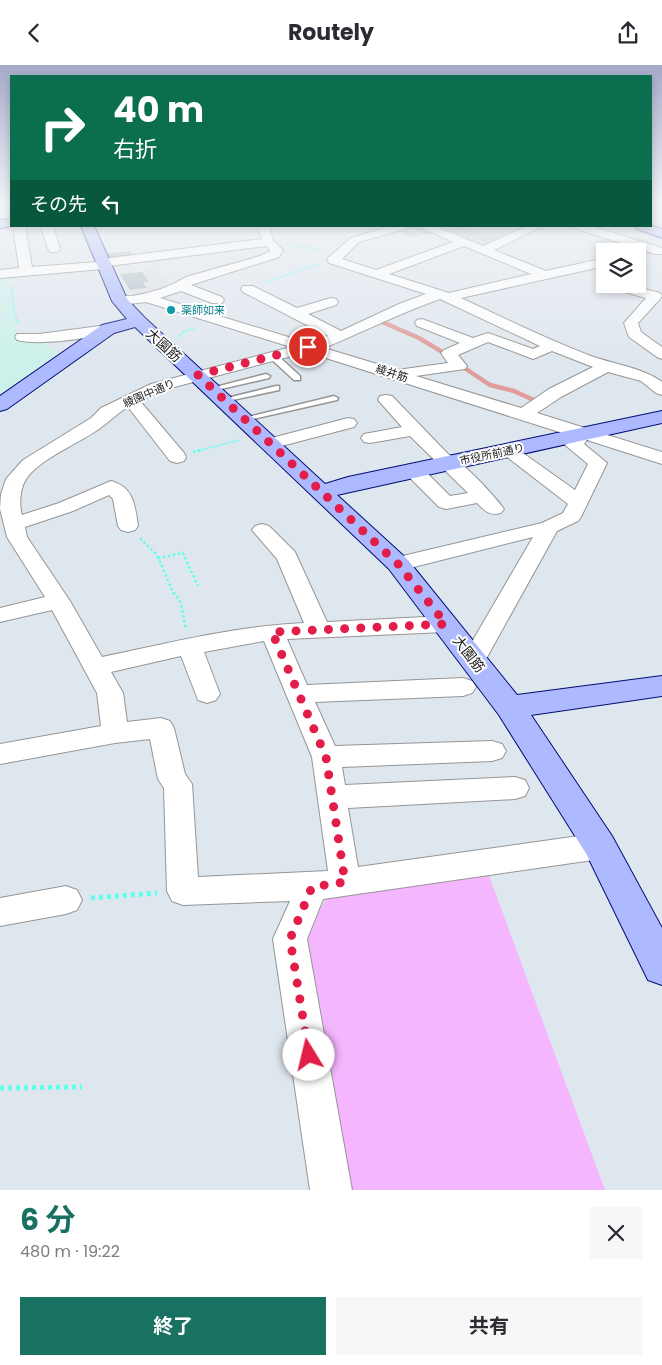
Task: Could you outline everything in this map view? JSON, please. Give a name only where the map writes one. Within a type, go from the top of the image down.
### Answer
[{"type":"street","points":[[24,256],[26,271]]},
{"type":"street","name":"大園筋","points":[[99,256],[120,301],[142,310],[161,342],[211,388],[254,434],[322,493],[398,564],[474,659],[510,707],[600,846],[662,967]]},
{"type":"street","points":[[4,273],[179,256]]},
{"type":"street","points":[[0,405],[108,329],[191,280],[272,256]]},
{"type":"street","points":[[339,256],[336,258],[444,295],[552,346],[606,367],[647,379],[662,390]]},
{"type":"street","points":[[377,273],[427,256]]},
{"type":"street","points":[[493,256],[543,275]]},
{"type":"street","name":"綾園中通り","points":[[10,534],[11,494],[16,479],[30,464],[130,399],[157,387],[211,388],[273,356],[341,336],[404,307],[444,295],[572,270],[596,263]]},
{"type":"street","points":[[572,270],[596,279]]},
{"type":"street","points":[[181,286],[217,299],[185,309]]},
{"type":"street","points":[[248,289],[290,308],[341,336]]},
{"type":"street","points":[[641,293],[658,298]]},
{"type":"street","points":[[658,298],[631,323],[634,334],[661,352]]},
{"type":"street","points":[[290,308],[331,302]]},
{"type":"street","name":"綾井筋","points":[[142,310],[185,309],[662,458]]},
{"type":"street","points":[[422,323],[472,343]]},
{"type":"street","points":[[22,337],[39,338],[108,329]]},
{"type":"street","points":[[396,374],[459,366],[450,353],[488,337],[533,354],[552,346]]},
{"type":"street","points":[[523,415],[555,393],[606,367]]},
{"type":"street","points":[[647,379],[654,371],[662,369]]},
{"type":"street","points":[[130,399],[177,457]]},
{"type":"street","points":[[386,400],[488,502],[446,503],[413,470]]},
{"type":"street","name":"市役所前通り","points":[[322,493],[348,484],[662,417]]},
{"type":"street","points":[[254,434],[348,423]]},
{"type":"street","points":[[370,438],[415,430]]},
{"type":"street","points":[[398,564],[549,527],[571,517],[598,463],[574,445],[584,434]]},
{"type":"street","points":[[507,450],[578,502]]},
{"type":"street","points":[[114,733],[110,693],[59,601],[10,534],[111,487],[123,497],[128,525]]},
{"type":"street","points":[[474,659],[549,527]]},
{"type":"street","points":[[262,530],[287,557],[319,630]]},
{"type":"street","points":[[0,615],[59,601]]},
{"type":"street","points":[[96,667],[190,646],[272,632],[446,624]]},
{"type":"street","points":[[272,632],[326,757],[332,797],[328,885],[290,939],[332,1190]]},
{"type":"street","points":[[190,646],[206,694]]},
{"type":"street","points":[[298,694],[463,687]]},
{"type":"street","points":[[510,707],[662,687]]},
{"type":"street","points":[[0,754],[114,733],[161,727],[172,779],[178,784],[183,891],[328,885],[600,846]]},
{"type":"street","points":[[326,757],[492,751]]},
{"type":"street","points":[[332,797],[515,788]]},
{"type":"street","points":[[0,912],[66,900]]},
{"type":"lane","points":[[273,356],[297,378]]},
{"type":"lane","points":[[211,388],[266,376]]},
{"type":"lane","points":[[211,388],[276,387]]},
{"type":"lane","points":[[254,434],[334,398]]},
{"type":"path","points":[[328,256],[336,258]]},
{"type":"path","points":[[248,289],[336,258]]},
{"type":"path","points":[[4,273],[16,316],[18,317],[22,337]]},
{"type":"path","points":[[161,342],[172,340],[191,329],[227,322]]},
{"type":"path","points":[[177,457],[254,434]]},
{"type":"path","points":[[128,525],[158,558],[172,592],[180,601],[190,646]]},
{"type":"path","points":[[158,558],[182,553],[198,586]]},
{"type":"path","points":[[66,900],[183,891]]},
{"type":"path","points":[[0,1088],[82,1087]]},
{"type":"shaded area","points":[[152,268],[172,286],[138,296],[132,291],[149,289],[145,282],[149,281],[141,270]]},
{"type":"shaded area","points":[[7,275],[17,338],[37,339],[59,356],[0,400],[0,276]]},
{"type":"shaded area","points":[[488,873],[605,1190],[346,1190],[303,938],[326,899]]},
{"type":"building","points":[[105,256],[133,257],[107,260]]},
{"type":"building","points":[[142,272],[149,282],[143,282],[147,288],[130,290],[120,274]]},
{"type":"waterway","points":[[380,321],[419,338],[444,353]]},
{"type":"waterway","points":[[463,367],[490,385],[514,391],[538,402]]},
{"type":"place","name":"薬師如来","points":[[171,310]]},
{"type":"route","points":[[308,347],[198,375],[398,564],[446,624],[272,632],[326,757],[345,882],[312,887],[290,939],[309,1055]]}]
